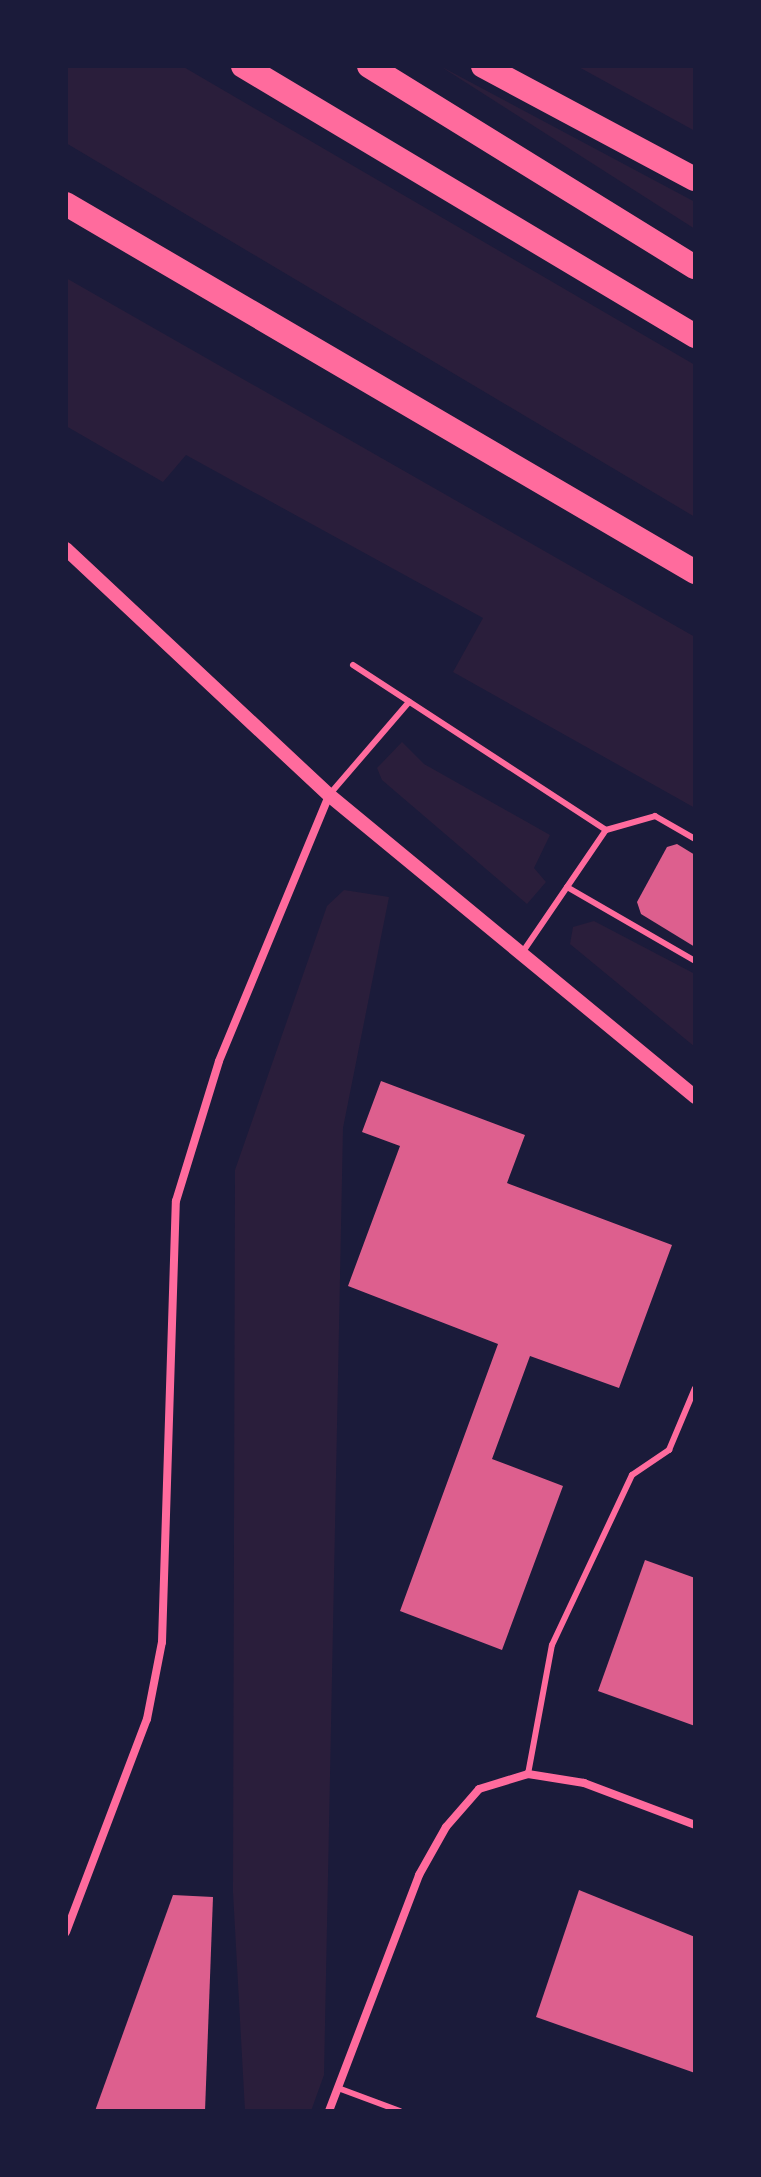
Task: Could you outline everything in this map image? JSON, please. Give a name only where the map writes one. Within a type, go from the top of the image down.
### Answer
[{"type":"highway","points":[[243,66],[695,336]]},
{"type":"highway","points":[[369,66],[695,267]]},
{"type":"highway","points":[[483,66],[695,179]]},
{"type":"highway","points":[[66,204],[695,572]]},
{"type":"street","points":[[66,549],[329,795],[520,956],[695,1097]]},
{"type":"street","points":[[66,1932],[147,1719],[162,1642],[176,1201],[219,1061],[329,795]]},
{"type":"street","points":[[329,2111],[419,1875],[446,1827],[479,1789],[528,1774],[584,1783],[695,1825]]},
{"type":"lane","points":[[353,665],[606,830]]},
{"type":"lane","points":[[329,795],[409,702]]},
{"type":"lane","points":[[520,956],[606,830],[655,816],[695,839]]},
{"type":"lane","points":[[567,887],[695,961]]},
{"type":"lane","points":[[528,1774],[552,1645],[632,1475],[669,1450],[695,1388]]},
{"type":"lane","points":[[338,2088],[400,2111]]},
{"type":"shaded area","points":[[66,66],[182,66],[695,365],[695,517],[66,143]]},
{"type":"shaded area","points":[[440,66],[695,202],[695,229]]},
{"type":"shaded area","points":[[577,66],[695,66],[695,131]]},
{"type":"shaded area","points":[[66,278],[695,637],[695,808],[453,672],[483,618],[186,455],[163,482],[66,426]]},
{"type":"shaded area","points":[[402,742],[424,764],[550,835],[534,868],[546,882],[527,904],[382,780],[377,768]]},
{"type":"shaded area","points":[[344,890],[389,897],[343,1128],[324,2075],[311,2111],[245,2111],[233,1892],[235,1170],[327,906]]},
{"type":"shaded area","points":[[594,921],[695,974],[695,1047],[570,944],[573,927]]},
{"type":"building","points":[[677,844],[695,855],[695,947],[641,914],[637,902],[667,847]]},
{"type":"building","points":[[381,1081],[525,1135],[507,1183],[672,1245],[619,1388],[530,1356],[492,1459],[563,1486],[502,1650],[400,1611],[498,1344],[348,1286],[400,1146],[362,1132]]},
{"type":"building","points":[[645,1560],[695,1578],[695,1726],[598,1691]]},
{"type":"building","points":[[579,1890],[695,1937],[695,2073],[536,2017]]},
{"type":"building","points":[[173,1895],[213,1897],[205,2111],[95,2111]]}]
